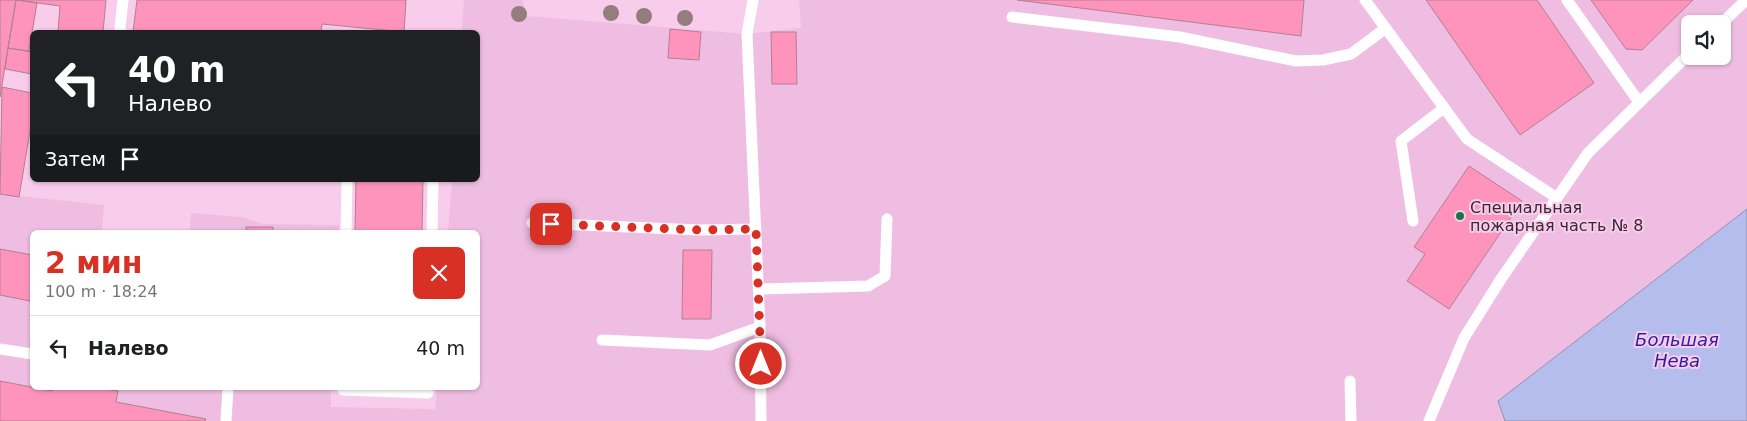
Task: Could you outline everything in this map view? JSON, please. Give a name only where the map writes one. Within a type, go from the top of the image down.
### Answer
[{"type":"lane","points":[[119,30],[123,0]]},
{"type":"lane","points":[[753,0],[746,34],[760,327],[761,421]]},
{"type":"lane","points":[[1365,0],[1467,139],[1557,198]]},
{"type":"lane","points":[[1567,0],[1639,102]]},
{"type":"lane","points":[[1730,15],[1746,0]]},
{"type":"lane","points":[[1012,17],[1180,37],[1296,61],[1323,60],[1351,54],[1386,28]]},
{"type":"lane","points":[[1429,421],[1464,338],[1588,153],[1681,62]]},
{"type":"lane","points":[[1413,221],[1401,141],[1444,108]]},
{"type":"lane","points":[[346,230],[347,182]]},
{"type":"lane","points":[[432,230],[433,182]]},
{"type":"lane","points":[[758,290],[868,286],[885,276],[887,219]]},
{"type":"lane","points":[[532,223],[700,230],[756,229]]},
{"type":"lane","points":[[602,340],[710,345],[760,327]]},
{"type":"lane","points":[[0,348],[30,354]]},
{"type":"lane","points":[[1350,381],[1351,421]]},
{"type":"lane","points":[[226,421],[228,390]]},
{"type":"lane","points":[[343,390],[428,393],[428,390]]},
{"type":"shaded area","points":[[464,0],[522,0],[527,16],[747,34],[801,28],[799,0],[1747,0],[1747,209],[1498,401],[1505,421],[0,421],[0,194],[104,205],[102,230],[30,230],[30,390],[331,390],[331,407],[435,409],[437,390],[480,390],[480,230],[448,230],[452,182],[480,182],[480,30],[462,30]]},
{"type":"shaded area","points":[[191,213],[241,217],[263,224],[339,225],[339,230],[190,230]]},
{"type":"water","name":"Большая Нева","points":[[1747,209],[1747,421],[1505,421],[1498,401]]},
{"type":"building","points":[[0,0],[16,0],[0,97]]},
{"type":"building","points":[[16,0],[106,0],[103,30],[58,30],[60,6]]},
{"type":"building","points":[[16,0],[37,3],[32,30],[30,30],[29,51],[8,48]]},
{"type":"building","points":[[137,0],[406,0],[404,30],[384,30],[322,24],[321,30],[133,30]]},
{"type":"building","points":[[1017,0],[1304,0],[1301,36]]},
{"type":"building","points":[[1426,0],[1537,0],[1594,83],[1520,135]]},
{"type":"building","points":[[1591,0],[1693,0],[1642,50],[1626,49]]},
{"type":"building","points":[[670,29],[701,32],[699,60],[668,58]]},
{"type":"building","points":[[771,32],[796,32],[797,84],[772,84]]},
{"type":"building","points":[[8,48],[30,52],[30,74],[5,69]]},
{"type":"building","points":[[2,87],[30,93],[30,131],[19,197],[0,194]]},
{"type":"building","points":[[1469,166],[1522,201],[1449,309],[1407,281],[1425,254],[1414,247]]},
{"type":"building","points":[[356,182],[423,182],[422,230],[355,230]]},
{"type":"building","points":[[246,227],[273,227],[273,230],[246,230]]},
{"type":"building","points":[[0,249],[30,255],[30,301],[0,295]]},
{"type":"building","points":[[683,250],[712,250],[711,319],[682,319]]},
{"type":"building","points":[[0,381],[30,387],[30,390],[118,391],[116,402],[206,419],[205,421],[0,421]]},
{"type":"place","name":"Специальная пожарная часть № 8","points":[[1460,216]]},
{"type":"route","points":[[551,224],[700,230],[756,229],[761,364]]}]
